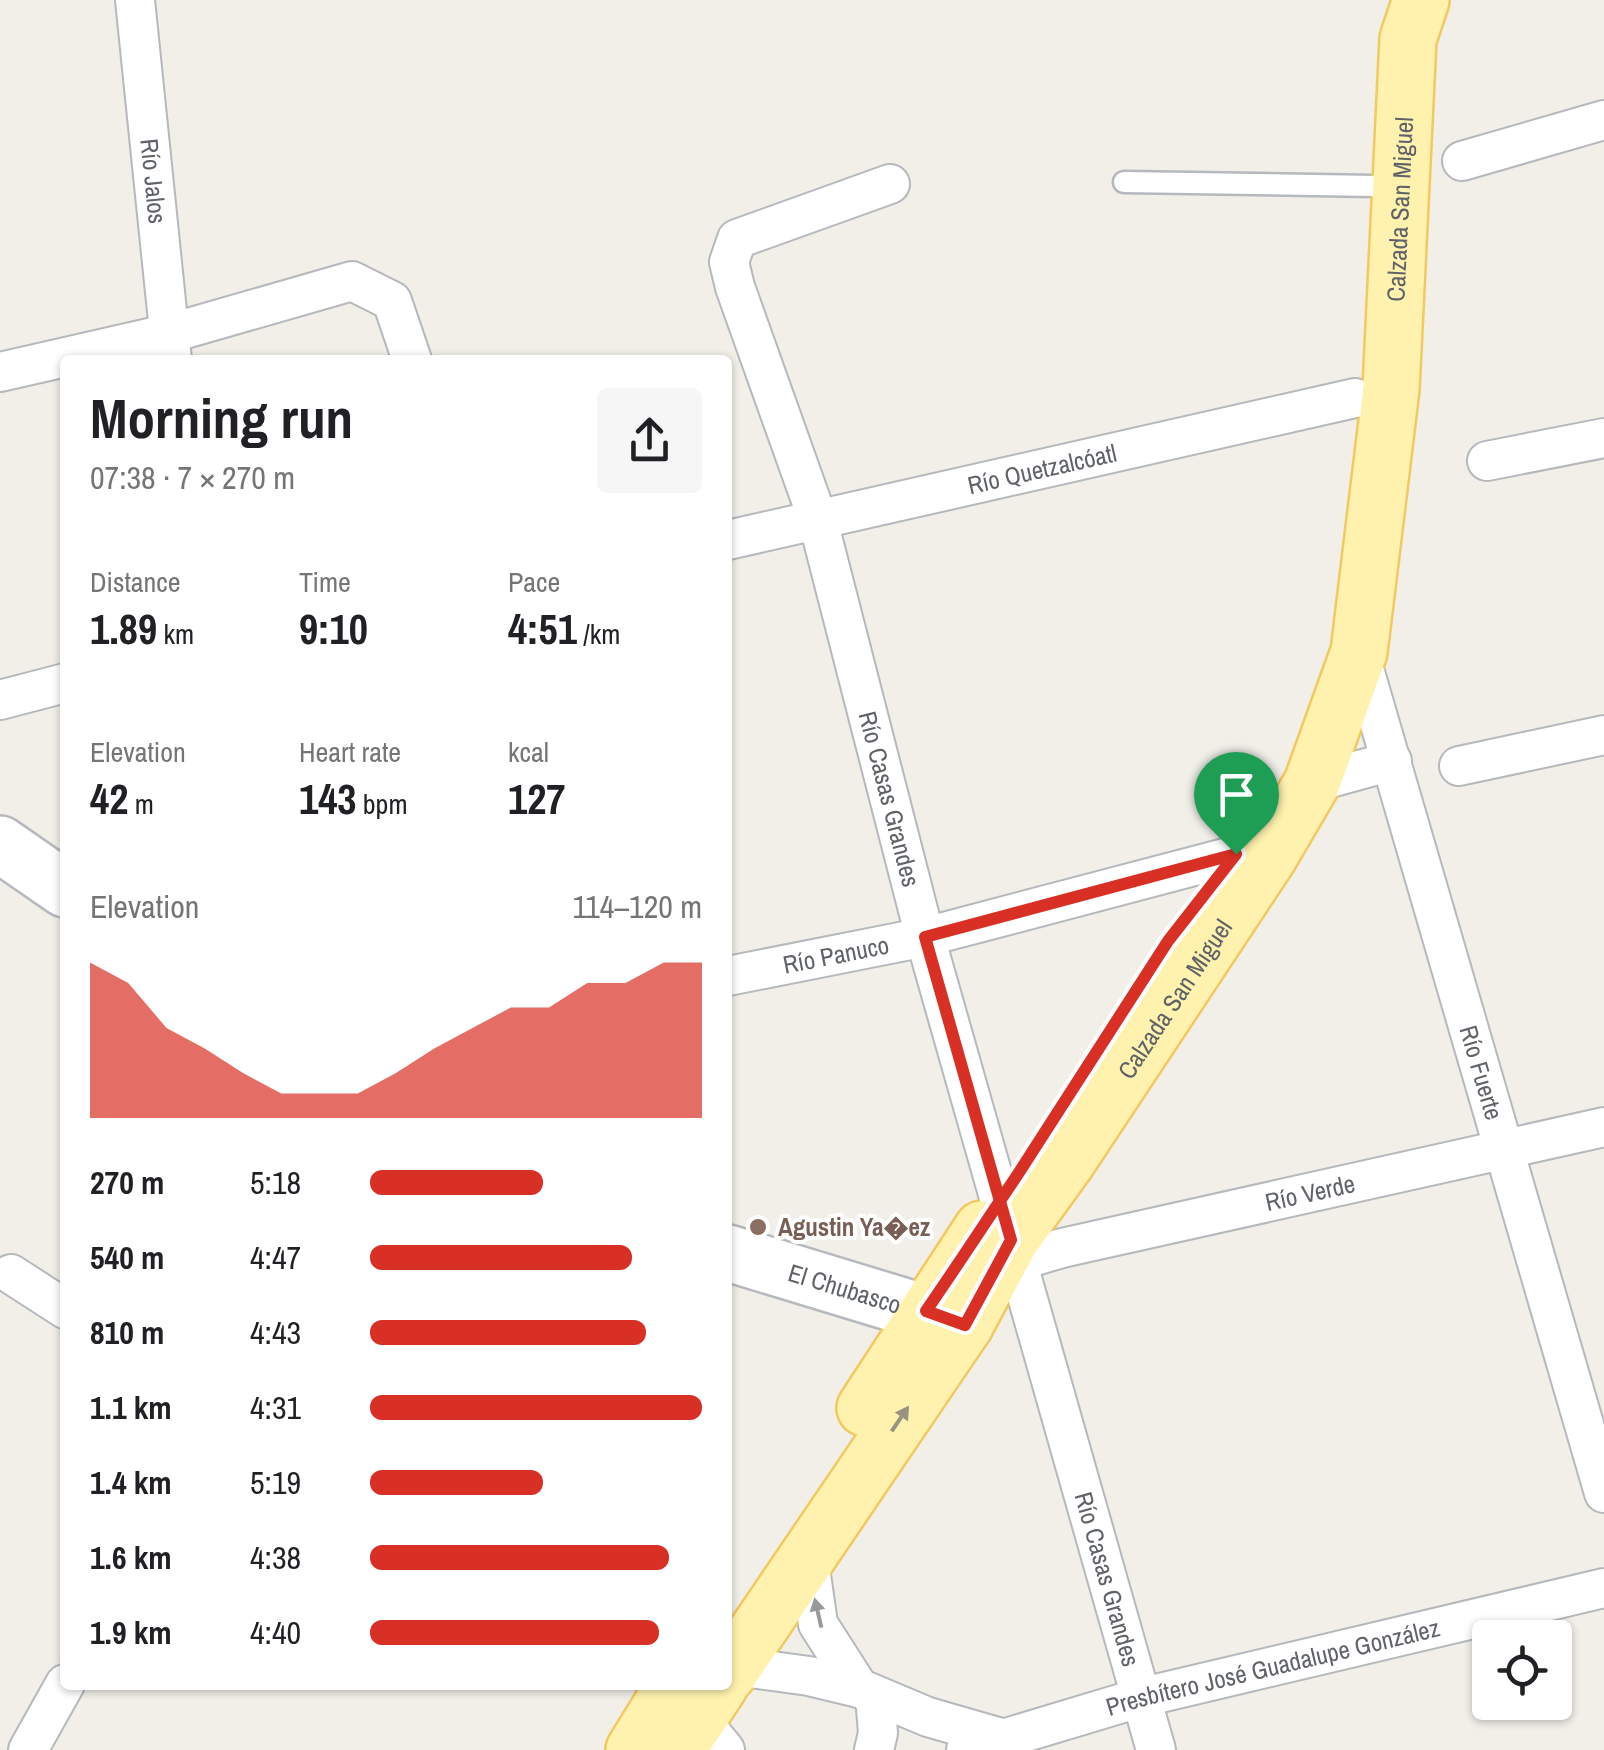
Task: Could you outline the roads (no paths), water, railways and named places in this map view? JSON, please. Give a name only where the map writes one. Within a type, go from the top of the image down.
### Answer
[{"type":"main road","name":"Calzada San Miguel","points":[[1010,1234],[1168,941],[1236,854],[1298,748],[1342,611],[1384,35],[1392,0]]},
{"type":"main road","name":"Calzada San Miguel","points":[[732,1636],[779,1546],[945,1318],[1066,1163],[1268,858],[1312,783],[1359,652],[1391,390],[1408,39],[1421,0]]},
{"type":"main road","name":"Calzada San Miguel","points":[[732,1653],[808,1554],[945,1318]]},
{"type":"main road","name":"Calzada San Miguel","points":[[634,1750],[703,1690]]},
{"type":"street","name":"Río Jalos","points":[[134,2],[171,346]]},
{"type":"street","points":[[1462,162],[1604,120]]},
{"type":"street","name":"Río Casas Grandes","points":[[890,184],[737,239],[729,262],[817,517],[925,937],[1156,1750]]},
{"type":"street","points":[[112,355],[171,346],[352,281],[392,301],[410,355]]},
{"type":"street","points":[[0,372],[60,363]]},
{"type":"street","name":"Río Quetzalcóatl","points":[[732,539],[1356,398]]},
{"type":"street","points":[[1487,461],[1604,438]]},
{"type":"street","name":"Río Fuerte","points":[[1359,652],[1604,1494]]},
{"type":"street","points":[[0,700],[60,684]]},
{"type":"street","points":[[1459,766],[1604,736]]},
{"type":"street","points":[[1312,783],[1392,761]]},
{"type":"street","points":[[0,844],[60,886]]},
{"type":"street","name":"Río Panuco","points":[[732,975],[925,937],[1236,854]]},
{"type":"street","name":"Río Verde","points":[[1010,1234],[1062,1248],[1604,1128]]},
{"type":"street","name":"El Chubasco","points":[[732,1254],[945,1318]]},
{"type":"street","points":[[11,1274],[60,1306]]},
{"type":"street","points":[[808,1554],[818,1624],[867,1692],[878,1732],[874,1750]]},
{"type":"street","name":"Presbítero José Guadalupe González","points":[[732,1686],[808,1676],[867,1692],[983,1744],[1139,1698],[1604,1588]]},
{"type":"street","points":[[28,1750],[62,1690]]},
{"type":"lane","points":[[1124,182],[1374,186]]},
{"type":"place","name":"Agustin Ya�ez","points":[[758,1227]]}]
